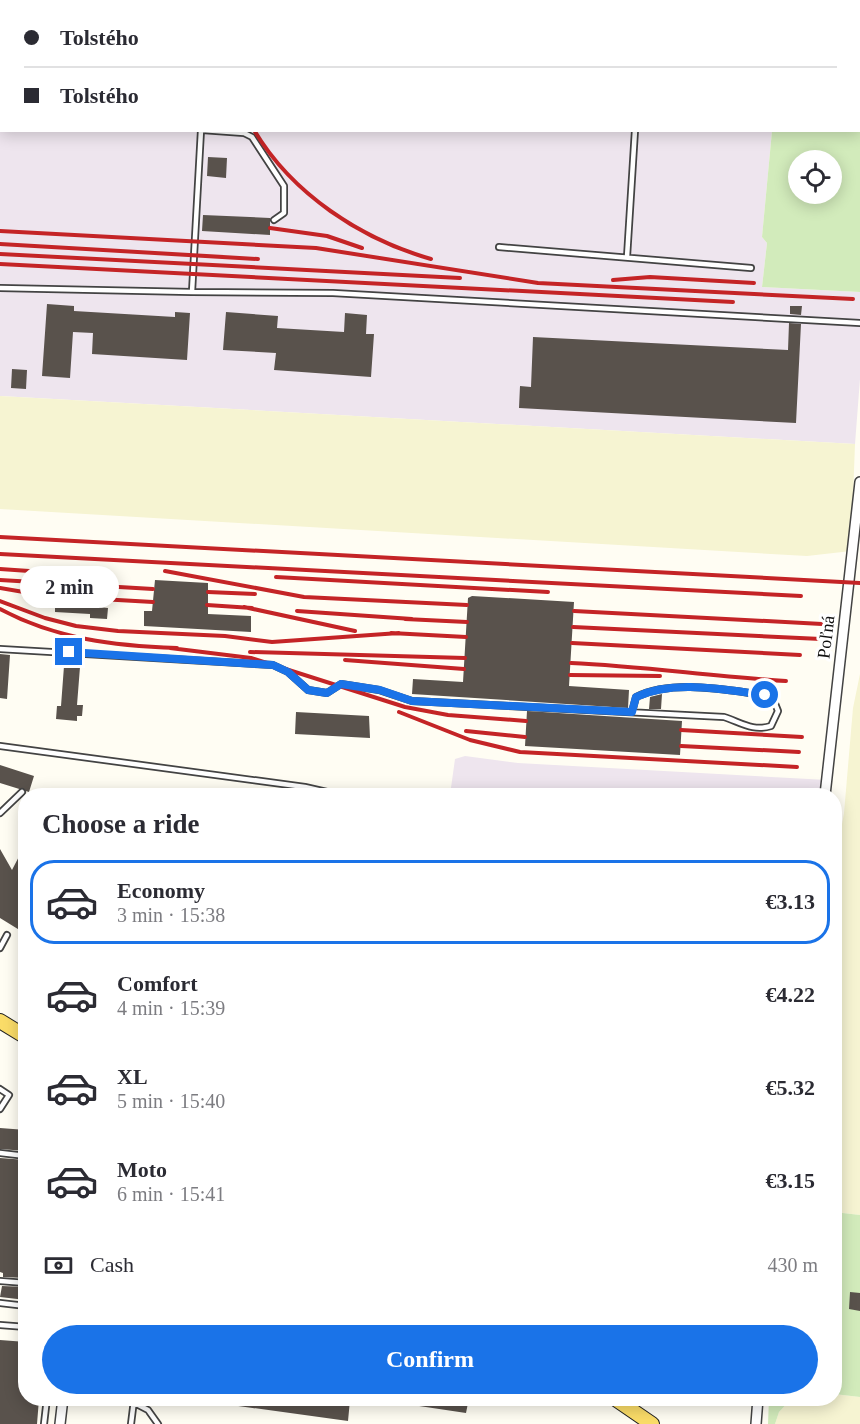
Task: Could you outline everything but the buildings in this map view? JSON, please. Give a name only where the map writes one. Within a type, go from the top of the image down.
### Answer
[{"type":"main road","points":[[0,1021],[18,1032]]},
{"type":"main road","points":[[626,1406],[652,1424]]},
{"type":"street","name":"Poľná","points":[[826,788],[860,482]]},
{"type":"street","points":[[60,1424],[62,1406]]},
{"type":"street","points":[[756,1424],[758,1406]]},
{"type":"lane","points":[[192,292],[201,132]]},
{"type":"lane","points":[[230,132],[244,133],[252,137],[284,186],[284,213],[274,220]]},
{"type":"lane","points":[[627,257],[635,132]]},
{"type":"lane","points":[[499,247],[752,268]]},
{"type":"lane","points":[[0,288],[333,293],[860,323]]},
{"type":"lane","points":[[0,649],[273,665],[288,672],[308,690],[327,693],[341,684],[380,690],[412,701],[724,717],[751,728],[763,729],[771,726],[778,711],[774,701],[765,695],[672,688],[649,690],[636,697],[632,712]]},
{"type":"lane","points":[[0,746],[310,788]]},
{"type":"lane","points":[[0,813],[18,796]]},
{"type":"lane","points":[[0,948],[7,935]]},
{"type":"lane","points":[[0,1089],[9,1095],[0,1109]]},
{"type":"lane","points":[[0,1153],[18,1155]]},
{"type":"lane","points":[[0,1281],[18,1282]]},
{"type":"lane","points":[[0,1303],[18,1305]]},
{"type":"lane","points":[[0,1325],[18,1326]]},
{"type":"lane","points":[[45,1424],[46,1406]]},
{"type":"lane","points":[[132,1424],[134,1406]]},
{"type":"lane","points":[[142,1406],[158,1424]]},
{"type":"shaded area","points":[[0,132],[772,132],[762,237],[767,243],[762,287],[860,292],[860,379],[855,444],[0,396]]},
{"type":"shaded area","points":[[0,396],[855,444],[851,551],[807,556],[0,509]]},
{"type":"shaded area","points":[[860,674],[860,1215],[842,1213],[842,824],[853,708]]},
{"type":"shaded area","points":[[465,756],[518,763],[827,780],[826,788],[451,788],[455,759]]},
{"type":"shaded area","points":[[842,1395],[860,1397],[860,1424],[775,1424],[779,1412],[785,1406],[842,1406]]},
{"type":"green space","points":[[772,132],[860,132],[860,292],[762,287],[767,243],[762,237]]},
{"type":"green space","points":[[842,1213],[860,1215],[860,1397],[842,1395]]},
{"type":"green space","points":[[769,1406],[785,1406],[779,1412],[775,1424],[768,1424]]},
{"type":"railway","points":[[255,132],[288,174],[330,211],[379,239],[431,259]]},
{"type":"railway","points":[[270,228],[327,236],[362,248]]},
{"type":"railway","points":[[0,231],[316,248],[538,283],[853,299]]},
{"type":"railway","points":[[0,244],[258,259]]},
{"type":"railway","points":[[0,254],[460,278]]},
{"type":"railway","points":[[0,264],[733,302]]},
{"type":"railway","points":[[613,280],[650,277],[754,283]]},
{"type":"railway","points":[[0,537],[860,583]]},
{"type":"railway","points":[[0,554],[801,596]]},
{"type":"railway","points":[[0,569],[102,576]]},
{"type":"railway","points":[[165,571],[304,597],[467,605]]},
{"type":"railway","points":[[276,577],[548,592]]},
{"type":"railway","points":[[0,580],[153,589]]},
{"type":"railway","points":[[0,588],[47,596],[153,602]]},
{"type":"railway","points":[[208,592],[255,594]]},
{"type":"railway","points":[[0,601],[45,618],[76,626],[118,631],[225,636],[272,642],[399,633]]},
{"type":"railway","points":[[207,605],[252,608]]},
{"type":"railway","points":[[244,607],[355,631]]},
{"type":"railway","points":[[0,609],[43,627],[86,639],[177,648]]},
{"type":"railway","points":[[297,611],[412,619]]},
{"type":"railway","points":[[574,611],[822,624]]},
{"type":"railway","points":[[405,619],[467,622]]},
{"type":"railway","points":[[573,627],[821,639]]},
{"type":"railway","points":[[391,633],[466,637]]},
{"type":"railway","points":[[572,643],[800,655]]},
{"type":"railway","points":[[170,648],[251,658],[405,707],[448,715],[526,721]]},
{"type":"railway","points":[[250,652],[465,658]]},
{"type":"railway","points":[[345,660],[464,669]]},
{"type":"railway","points":[[571,663],[786,681]]},
{"type":"railway","points":[[570,675],[660,676]]},
{"type":"railway","points":[[399,712],[470,740],[520,752],[797,767]]},
{"type":"railway","points":[[681,730],[802,737]]},
{"type":"railway","points":[[466,731],[525,737]]},
{"type":"railway","points":[[681,746],[799,752]]},
{"type":"route","points":[[69,652],[273,665],[288,672],[308,690],[327,693],[341,684],[380,690],[412,701],[632,712],[636,697],[649,690],[672,688],[728,690],[765,695]]}]
